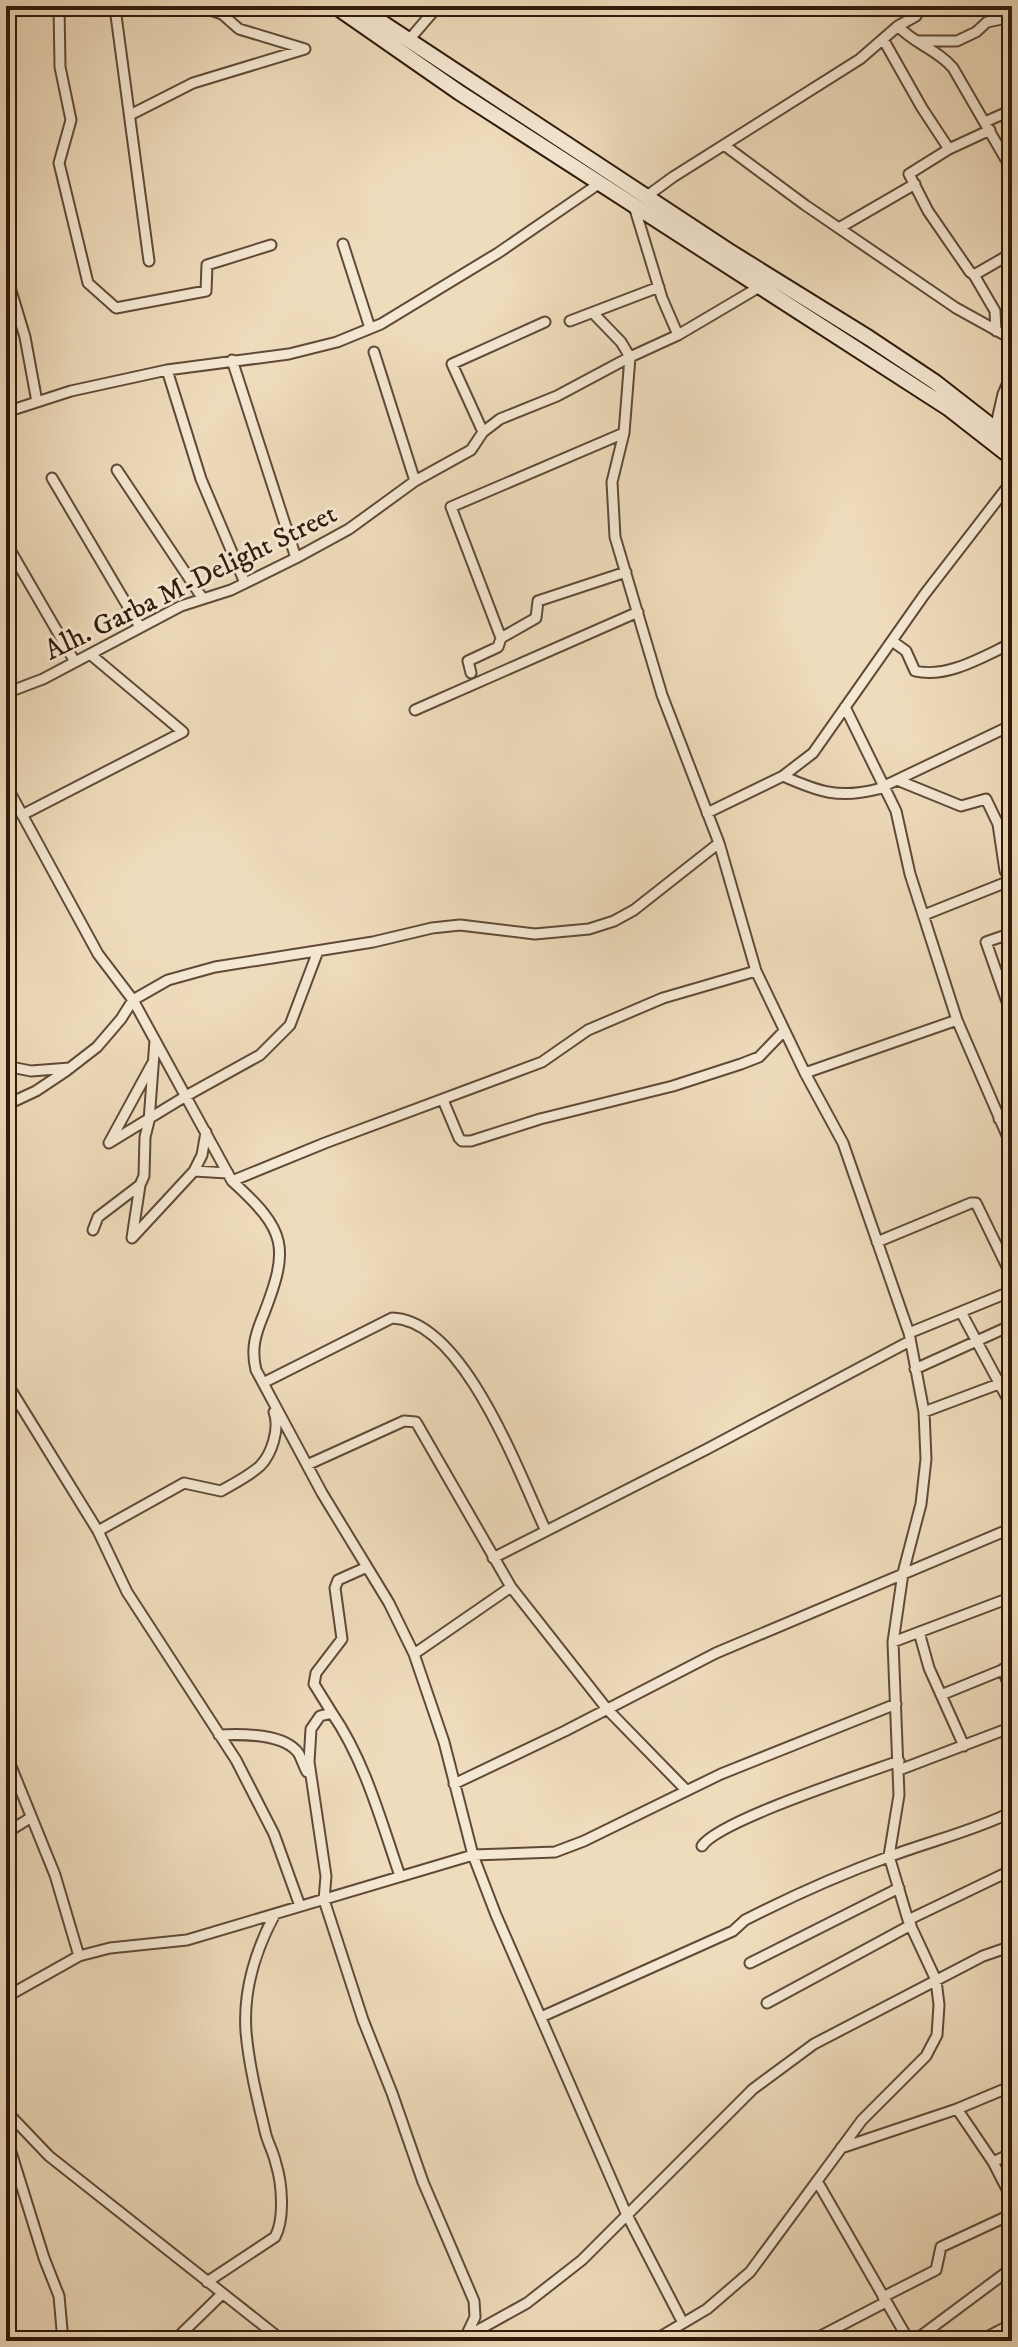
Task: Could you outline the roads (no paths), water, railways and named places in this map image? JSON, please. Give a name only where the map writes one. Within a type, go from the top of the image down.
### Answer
[{"type":"main road","points":[[335,6],[460,93],[600,183],[640,198],[869,338],[935,382],[1012,442]]},
{"type":"main road","points":[[357,6],[640,198],[761,286],[948,408],[1012,458]]},
{"type":"street","points":[[59,6],[60,67],[71,120],[59,163],[88,283],[116,308],[206,291],[207,265],[271,245]]},
{"type":"street","points":[[78,6],[135,6]]},
{"type":"street","points":[[130,115],[193,83],[305,49],[239,29],[222,14],[198,6]]},
{"type":"street","points":[[408,41],[438,6]]},
{"type":"street","points":[[678,335],[659,287],[640,198],[860,59],[898,26],[916,16],[921,6]]},
{"type":"street","points":[[115,8],[149,261]]},
{"type":"street","points":[[914,41],[957,41],[976,32],[987,22],[1012,17]]},
{"type":"street","points":[[898,26],[914,41],[946,59],[1012,170]]},
{"type":"street","points":[[883,39],[949,149]]},
{"type":"street","points":[[996,331],[995,311],[974,275],[928,211],[909,174],[1012,110]]},
{"type":"street","points":[[724,145],[956,308],[1012,339]]},
{"type":"street","points":[[6,412],[71,391],[167,370],[289,354],[337,342],[370,328],[498,253],[600,183]]},
{"type":"street","points":[[839,228],[915,184]]},
{"type":"street","points":[[343,244],[370,328]]},
{"type":"street","points":[[974,275],[1012,253]]},
{"type":"street","points":[[6,274],[25,337],[37,402]]},
{"type":"street","name":"Alh. Garba M-Delight Street","points":[[6,693],[43,679],[181,606],[245,583],[296,558],[349,529],[415,481],[471,450],[483,432],[513,413],[557,396],[678,335],[761,286]]},
{"type":"street","points":[[570,321],[659,287]]},
{"type":"street","points":[[593,313],[621,342],[630,357],[624,433],[612,482],[615,537],[662,695],[719,843],[756,971],[843,1143],[877,1242],[909,1337],[924,1412],[926,1459],[921,1504],[903,1573],[893,1642],[899,1795],[889,1856],[909,1922],[936,1980],[939,2005],[937,2035],[926,2056],[862,2120],[750,2272],[707,2309],[658,2340]]},
{"type":"street","points":[[483,432],[452,364],[545,322]]},
{"type":"street","points":[[374,352],[415,481]]},
{"type":"street","points":[[232,360],[296,558]]},
{"type":"street","points":[[167,370],[201,479],[245,583]]},
{"type":"street","points":[[995,429],[1003,394],[1012,373]]},
{"type":"street","points":[[471,673],[468,661],[498,647],[501,638],[451,507],[624,433]]},
{"type":"street","points":[[117,470],[203,599]]},
{"type":"street","points":[[52,478],[140,627]]},
{"type":"street","points":[[707,813],[783,776],[813,753],[1012,481]]},
{"type":"street","points":[[6,543],[75,662]]},
{"type":"street","points":[[501,638],[536,618],[538,601],[626,572]]},
{"type":"street","points":[[415,710],[638,612]]},
{"type":"street","points":[[892,641],[906,651],[915,671],[922,672],[940,672],[1012,643]]},
{"type":"street","points":[[22,815],[183,732],[90,654]]},
{"type":"street","points":[[845,707],[902,829],[910,874],[957,1020],[1012,1147]]},
{"type":"street","points":[[783,776],[835,795],[857,794],[884,786],[1012,725]]},
{"type":"street","points":[[897,780],[961,806],[986,799],[998,824],[1005,871],[1012,878],[924,915]]},
{"type":"street","points":[[6,785],[98,954],[133,1000],[230,1177],[275,1227],[280,1243],[272,1291],[255,1336],[253,1356],[277,1420],[274,1439],[261,1466],[221,1491],[184,1483],[98,1531]]},
{"type":"street","points":[[998,840],[1012,839]]},
{"type":"street","points":[[6,1105],[36,1091],[97,1047],[133,1000],[156,985],[181,975],[432,928],[460,925],[535,934],[589,929],[634,910],[719,843]]},
{"type":"street","points":[[1012,933],[986,942],[1008,992],[1012,1016]]},
{"type":"street","points":[[152,1064],[109,1143],[260,1055],[290,1025],[318,951]]},
{"type":"street","points":[[194,1171],[230,1177],[542,1062],[588,1030],[663,998],[756,971]]},
{"type":"street","points":[[805,1073],[957,1020]]},
{"type":"street","points":[[443,1100],[459,1138],[471,1141],[540,1119],[673,1086],[741,1064],[759,1057],[784,1031]]},
{"type":"street","points":[[155,1040],[144,1176],[132,1238],[194,1171],[202,1155],[206,1132]]},
{"type":"street","points":[[6,1066],[31,1071],[70,1068]]},
{"type":"street","points":[[999,1119],[1012,1111]]},
{"type":"street","points":[[93,1230],[98,1217],[140,1185]]},
{"type":"street","points":[[877,1242],[976,1203],[1012,1277]]},
{"type":"street","points":[[493,1558],[707,1449],[909,1337],[1012,1291]]},
{"type":"street","points":[[961,1312],[1012,1407]]},
{"type":"street","points":[[263,1383],[392,1318],[406,1318],[426,1330],[452,1353],[491,1412],[546,1531]]},
{"type":"street","points":[[915,1369],[1012,1325]]},
{"type":"street","points":[[924,1412],[1012,1379]]},
{"type":"street","points":[[6,1382],[98,1531],[127,1592],[250,1786],[274,1834],[300,1906]]},
{"type":"street","points":[[263,1383],[307,1465],[389,1603],[414,1654],[444,1742],[473,1855],[626,2213],[683,2323]]},
{"type":"street","points":[[307,1465],[404,1421],[416,1422],[511,1587],[607,1709],[686,1790]]},
{"type":"street","points":[[454,1784],[716,1653],[1012,1528]]},
{"type":"street","points":[[367,1567],[338,1580],[335,1588],[342,1639],[316,1673],[314,1684],[342,1727],[371,1791],[400,1876]]},
{"type":"street","points":[[414,1654],[511,1587]]},
{"type":"street","points":[[893,1642],[1012,1597]]},
{"type":"street","points":[[919,1632],[929,1668],[964,1746]]},
{"type":"street","points":[[941,1695],[1007,1667],[1012,1695]]},
{"type":"street","points":[[6,1997],[79,1956],[110,1948],[187,1940],[473,1855],[555,1852],[721,1774],[896,1704]]},
{"type":"street","points":[[310,1779],[311,1729],[320,1716],[332,1713]]},
{"type":"street","points":[[702,1846],[706,1839],[748,1817],[964,1746],[1012,1727]]},
{"type":"street","points":[[219,1735],[247,1734],[275,1739],[297,1751],[310,1779],[316,1800],[326,1876],[324,1900],[363,2020],[423,2182],[474,2301],[475,2317],[464,2339]]},
{"type":"street","points":[[6,1754],[55,1875],[79,1956]]},
{"type":"street","points":[[541,2017],[733,1931],[745,1920],[889,1856],[987,1824],[1012,1812]]},
{"type":"street","points":[[6,1833],[30,1818]]},
{"type":"street","points":[[767,2003],[909,1922],[1012,1870]]},
{"type":"street","points":[[750,1963],[899,1888]]},
{"type":"street","points":[[207,2282],[275,2237],[279,2230],[281,2188],[253,2075],[246,2021],[255,1960],[275,1914]]},
{"type":"street","points":[[464,2339],[527,2303],[582,2260],[753,2089],[814,2044],[983,1956],[1012,1946]]},
{"type":"street","points":[[841,2148],[957,2109],[1012,2086]]},
{"type":"street","points":[[957,2109],[993,2162],[1012,2199]]},
{"type":"street","points":[[6,2111],[49,2156],[283,2341]]},
{"type":"street","points":[[6,2136],[59,2296],[63,2341]]},
{"type":"street","points":[[993,2162],[1012,2153]]},
{"type":"street","points":[[817,2181],[911,2341],[1012,2268]]},
{"type":"street","points":[[811,2341],[936,2270],[941,2247],[1012,2214]]},
{"type":"street","points":[[174,2341],[222,2294]]},
{"type":"street","points":[[979,2341],[1012,2324]]}]
